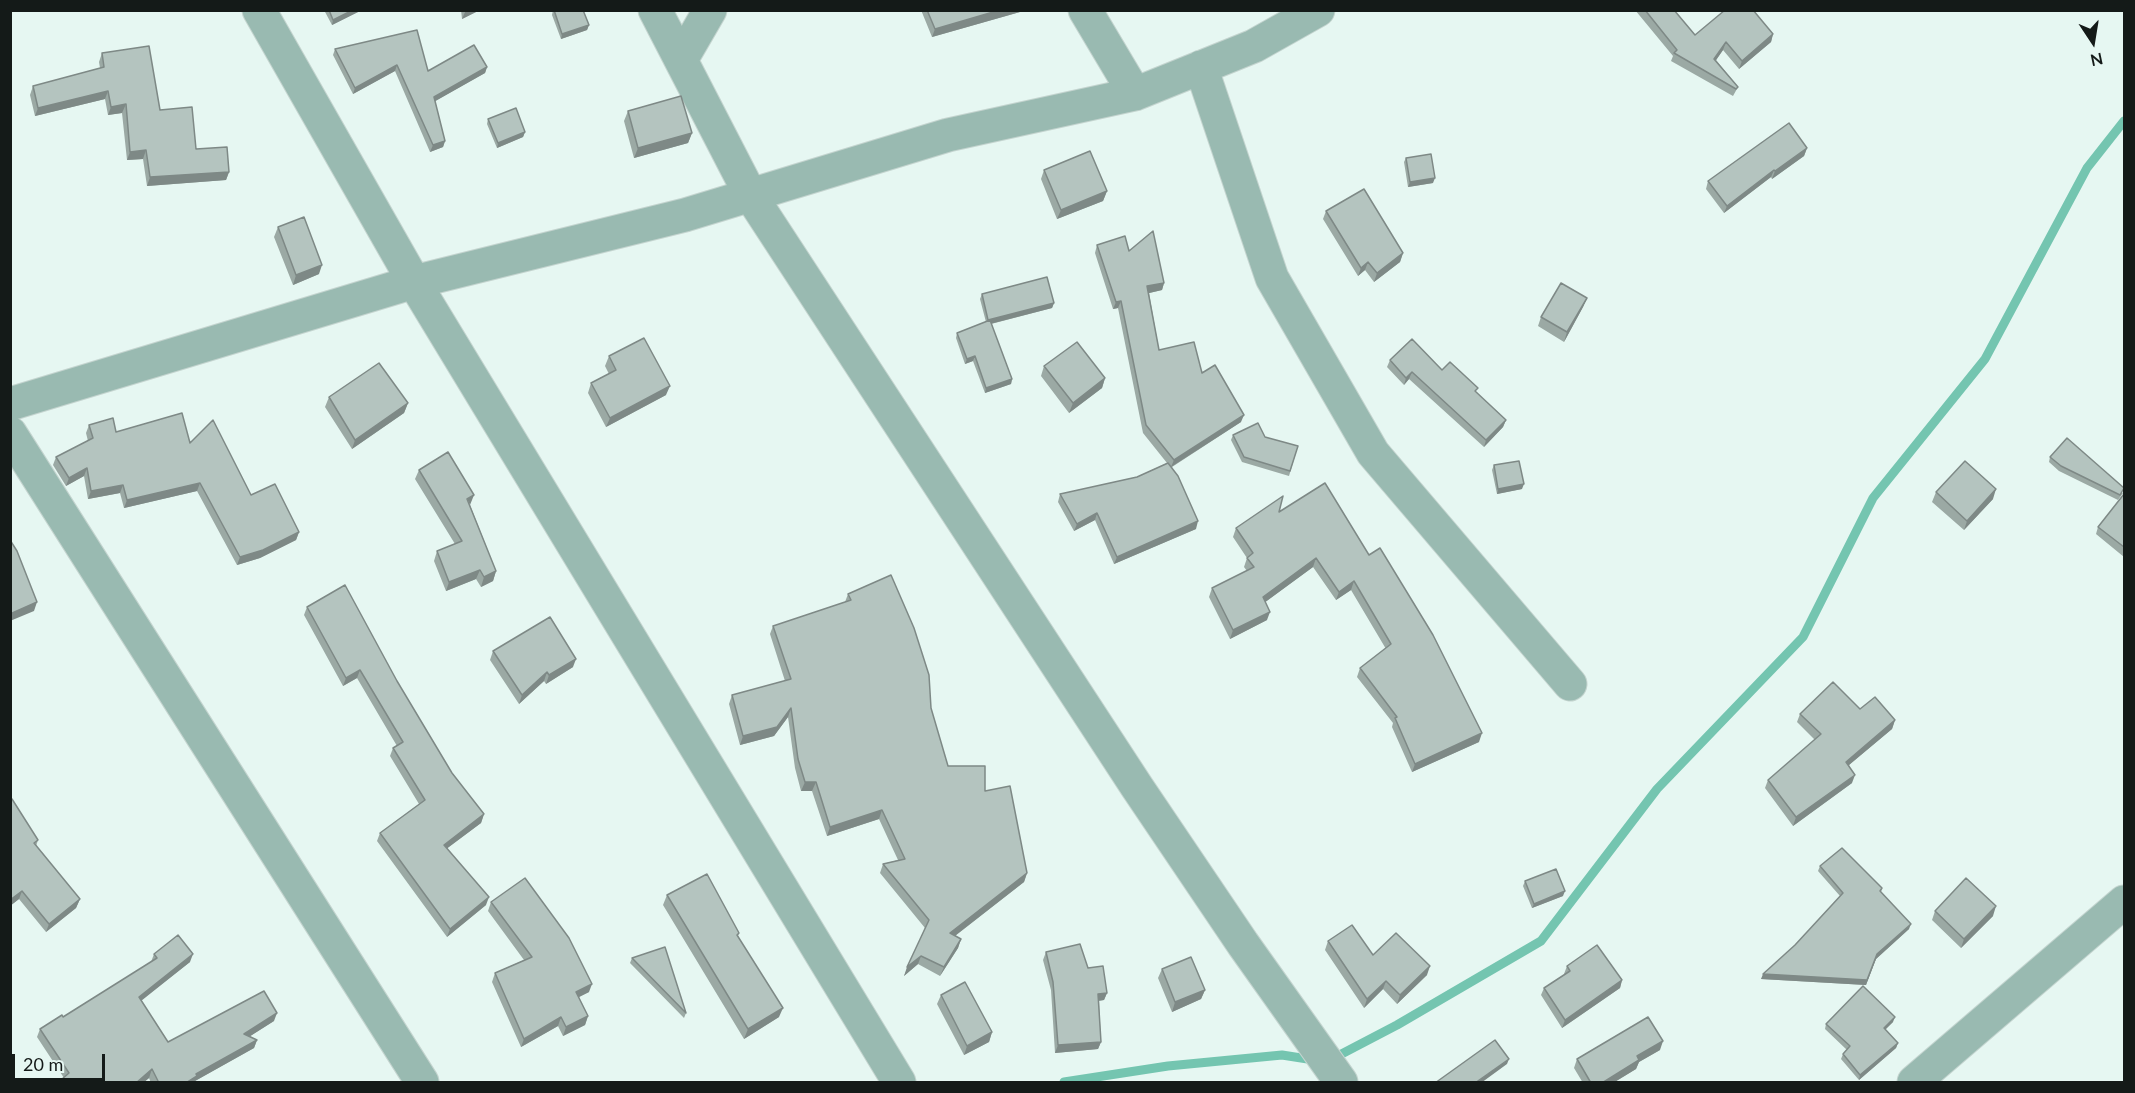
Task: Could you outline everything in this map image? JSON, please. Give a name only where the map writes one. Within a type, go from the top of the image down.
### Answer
[{"type":"street","points":[[259,10],[414,282],[899,1083]]},
{"type":"street","points":[[655,10],[751,196],[1137,787],[1249,953],[1341,1083]]},
{"type":"street","points":[[681,60],[710,10]]},
{"type":"street","points":[[1085,10],[1135,94]]},
{"type":"street","points":[[10,405],[414,282],[685,215],[948,135],[1135,94],[1254,46],[1318,10]]},
{"type":"street","points":[[1201,67],[1272,278],[1373,453],[1570,684]]},
{"type":"street","points":[[10,433],[422,1083]]},
{"type":"street","points":[[1914,1083],[2124,905]]},
{"type":"building","points":[[329,10],[353,10],[333,20]]},
{"type":"building","points":[[554,10],[583,10],[589,25],[562,34]]},
{"type":"building","points":[[927,10],[1000,10],[935,29]]},
{"type":"building","points":[[1645,10],[1674,10],[1695,35],[1725,10],[1753,10],[1773,34],[1742,61],[1726,42],[1714,59],[1738,87],[1736,89],[1674,53],[1677,50]]},
{"type":"building","points":[[417,30],[428,71],[474,45],[487,67],[434,97],[445,141],[433,145],[397,65],[355,88],[335,49]]},
{"type":"building","points":[[149,46],[160,110],[192,107],[196,149],[227,147],[229,172],[150,177],[146,150],[130,152],[126,104],[111,107],[108,91],[38,108],[33,86],[104,67],[102,53]]},
{"type":"building","points":[[681,96],[692,133],[638,148],[628,111]]},
{"type":"building","points":[[516,108],[525,132],[498,143],[488,119]]},
{"type":"building","points":[[1789,123],[1807,148],[1727,206],[1708,181]]},
{"type":"building","points":[[1090,151],[1107,191],[1061,210],[1044,170]]},
{"type":"building","points":[[1431,154],[1435,178],[1410,182],[1406,158]]},
{"type":"building","points":[[1364,189],[1403,253],[1377,273],[1368,262],[1361,268],[1326,211]]},
{"type":"building","points":[[304,217],[322,265],[296,275],[278,227]]},
{"type":"building","points":[[1153,231],[1164,283],[1147,286],[1159,350],[1194,342],[1202,373],[1215,365],[1244,415],[1174,460],[1146,425],[1121,301],[1116,302],[1097,245],[1125,236],[1129,251]]},
{"type":"building","points":[[1047,277],[1054,303],[988,320],[982,294]]},
{"type":"building","points":[[1561,283],[1587,298],[1567,332],[1541,317]]},
{"type":"building","points":[[990,320],[1012,379],[986,388],[975,356],[967,359],[957,333]]},
{"type":"building","points":[[644,338],[670,386],[610,418],[591,383],[616,370],[609,356]]},
{"type":"building","points":[[1412,339],[1442,370],[1450,362],[1478,388],[1475,391],[1506,420],[1486,440],[1412,372],[1406,378],[1390,360]]},
{"type":"building","points":[[1077,342],[1105,378],[1073,403],[1044,366]]},
{"type":"building","points":[[379,363],[408,403],[355,440],[329,397]]},
{"type":"building","points":[[182,413],[190,443],[213,420],[251,495],[275,484],[299,532],[263,550],[240,557],[200,483],[127,500],[123,485],[91,491],[87,468],[69,478],[56,457],[93,438],[89,425],[113,418],[116,432]]},
{"type":"building","points":[[1258,423],[1265,437],[1298,446],[1290,471],[1244,457],[1233,435]]},
{"type":"building","points":[[2067,438],[2124,488],[2120,495],[2061,466],[2050,457]]},
{"type":"building","points":[[448,452],[474,495],[467,499],[496,571],[484,577],[480,570],[449,582],[437,551],[462,541],[419,470]]},
{"type":"building","points":[[1519,461],[1524,484],[1498,489],[1494,465]]},
{"type":"building","points":[[1965,461],[1996,489],[1967,521],[1936,492]]},
{"type":"building","points":[[1168,463],[1178,476],[1198,521],[1117,557],[1097,513],[1077,524],[1060,494],[1137,477]]},
{"type":"building","points":[[1325,483],[1369,555],[1380,548],[1433,635],[1482,733],[1415,764],[1395,718],[1397,717],[1360,668],[1391,644],[1354,581],[1339,592],[1316,558],[1263,597],[1270,612],[1233,630],[1212,588],[1254,567],[1247,558],[1253,553],[1236,528],[1283,496],[1279,512]]},
{"type":"building","points":[[2124,494],[2124,547],[2098,527]]},
{"type":"building","points":[[10,540],[17,551],[37,602],[10,614]]},
{"type":"building","points":[[891,575],[914,628],[929,675],[931,708],[948,766],[985,766],[985,791],[1010,786],[1027,873],[950,933],[961,939],[944,967],[921,956],[907,967],[929,920],[883,864],[905,859],[882,810],[830,827],[816,782],[805,782],[798,759],[791,708],[777,727],[743,736],[732,695],[791,679],[773,626],[851,600],[848,594]]},
{"type":"building","points":[[345,585],[397,681],[452,773],[484,814],[444,845],[489,897],[450,929],[380,833],[425,800],[393,748],[403,742],[360,670],[346,678],[307,607]]},
{"type":"building","points":[[550,617],[576,659],[549,675],[547,672],[522,695],[493,651]]},
{"type":"building","points":[[1833,682],[1860,709],[1875,697],[1895,720],[1846,762],[1855,775],[1796,817],[1768,780],[1821,734],[1800,714]]},
{"type":"building","points":[[12,799],[38,840],[34,843],[80,899],[49,924],[22,891],[10,900],[10,800]]},
{"type":"building","points":[[1842,848],[1882,888],[1880,891],[1911,924],[1877,954],[1867,980],[1763,974],[1795,945],[1843,893],[1820,866]]},
{"type":"building","points":[[1556,869],[1565,891],[1534,904],[1525,881]]},
{"type":"building","points":[[707,874],[739,933],[737,935],[783,1008],[748,1029],[667,895]]},
{"type":"building","points":[[525,878],[569,938],[592,984],[576,992],[588,1016],[566,1027],[561,1017],[524,1039],[495,973],[532,957],[491,902]]},
{"type":"building","points":[[1966,878],[1996,906],[1964,939],[1935,911]]},
{"type":"building","points":[[1352,925],[1373,955],[1396,933],[1430,966],[1400,995],[1386,981],[1367,999],[1328,941]]},
{"type":"building","points":[[178,935],[193,954],[139,997],[168,1042],[264,991],[277,1013],[244,1034],[257,1040],[196,1074],[197,1076],[186,1083],[159,1083],[152,1069],[136,1083],[64,1083],[62,1079],[69,1073],[40,1029],[157,958],[154,954]]},
{"type":"building","points":[[1080,944],[1088,968],[1103,966],[1107,993],[1098,994],[1101,1042],[1058,1045],[1053,982],[1046,952]]},
{"type":"building","points":[[1597,945],[1622,980],[1565,1020],[1544,988],[1570,971],[1567,966]]},
{"type":"building","points":[[665,947],[686,1013],[632,958]]},
{"type":"building","points":[[1191,957],[1205,990],[1175,1002],[1162,969]]},
{"type":"building","points":[[965,982],[992,1032],[967,1046],[941,995]]},
{"type":"building","points":[[1863,986],[1895,1017],[1884,1028],[1898,1043],[1860,1075],[1843,1054],[1850,1046],[1826,1024]]},
{"type":"building","points":[[1648,1017],[1663,1041],[1637,1056],[1639,1060],[1602,1083],[1591,1083],[1577,1059]]},
{"type":"building","points":[[1495,1040],[1509,1059],[1475,1083],[1435,1083]]},
{"type":"waterway","points":[[1330,1060],[1397,1025],[1541,941],[1657,789],[1803,637],[1873,498],[1985,359],[2087,168],[2124,121]]},
{"type":"waterway","points":[[1064,1082],[1168,1066],[1282,1055],[1314,1060]]}]
